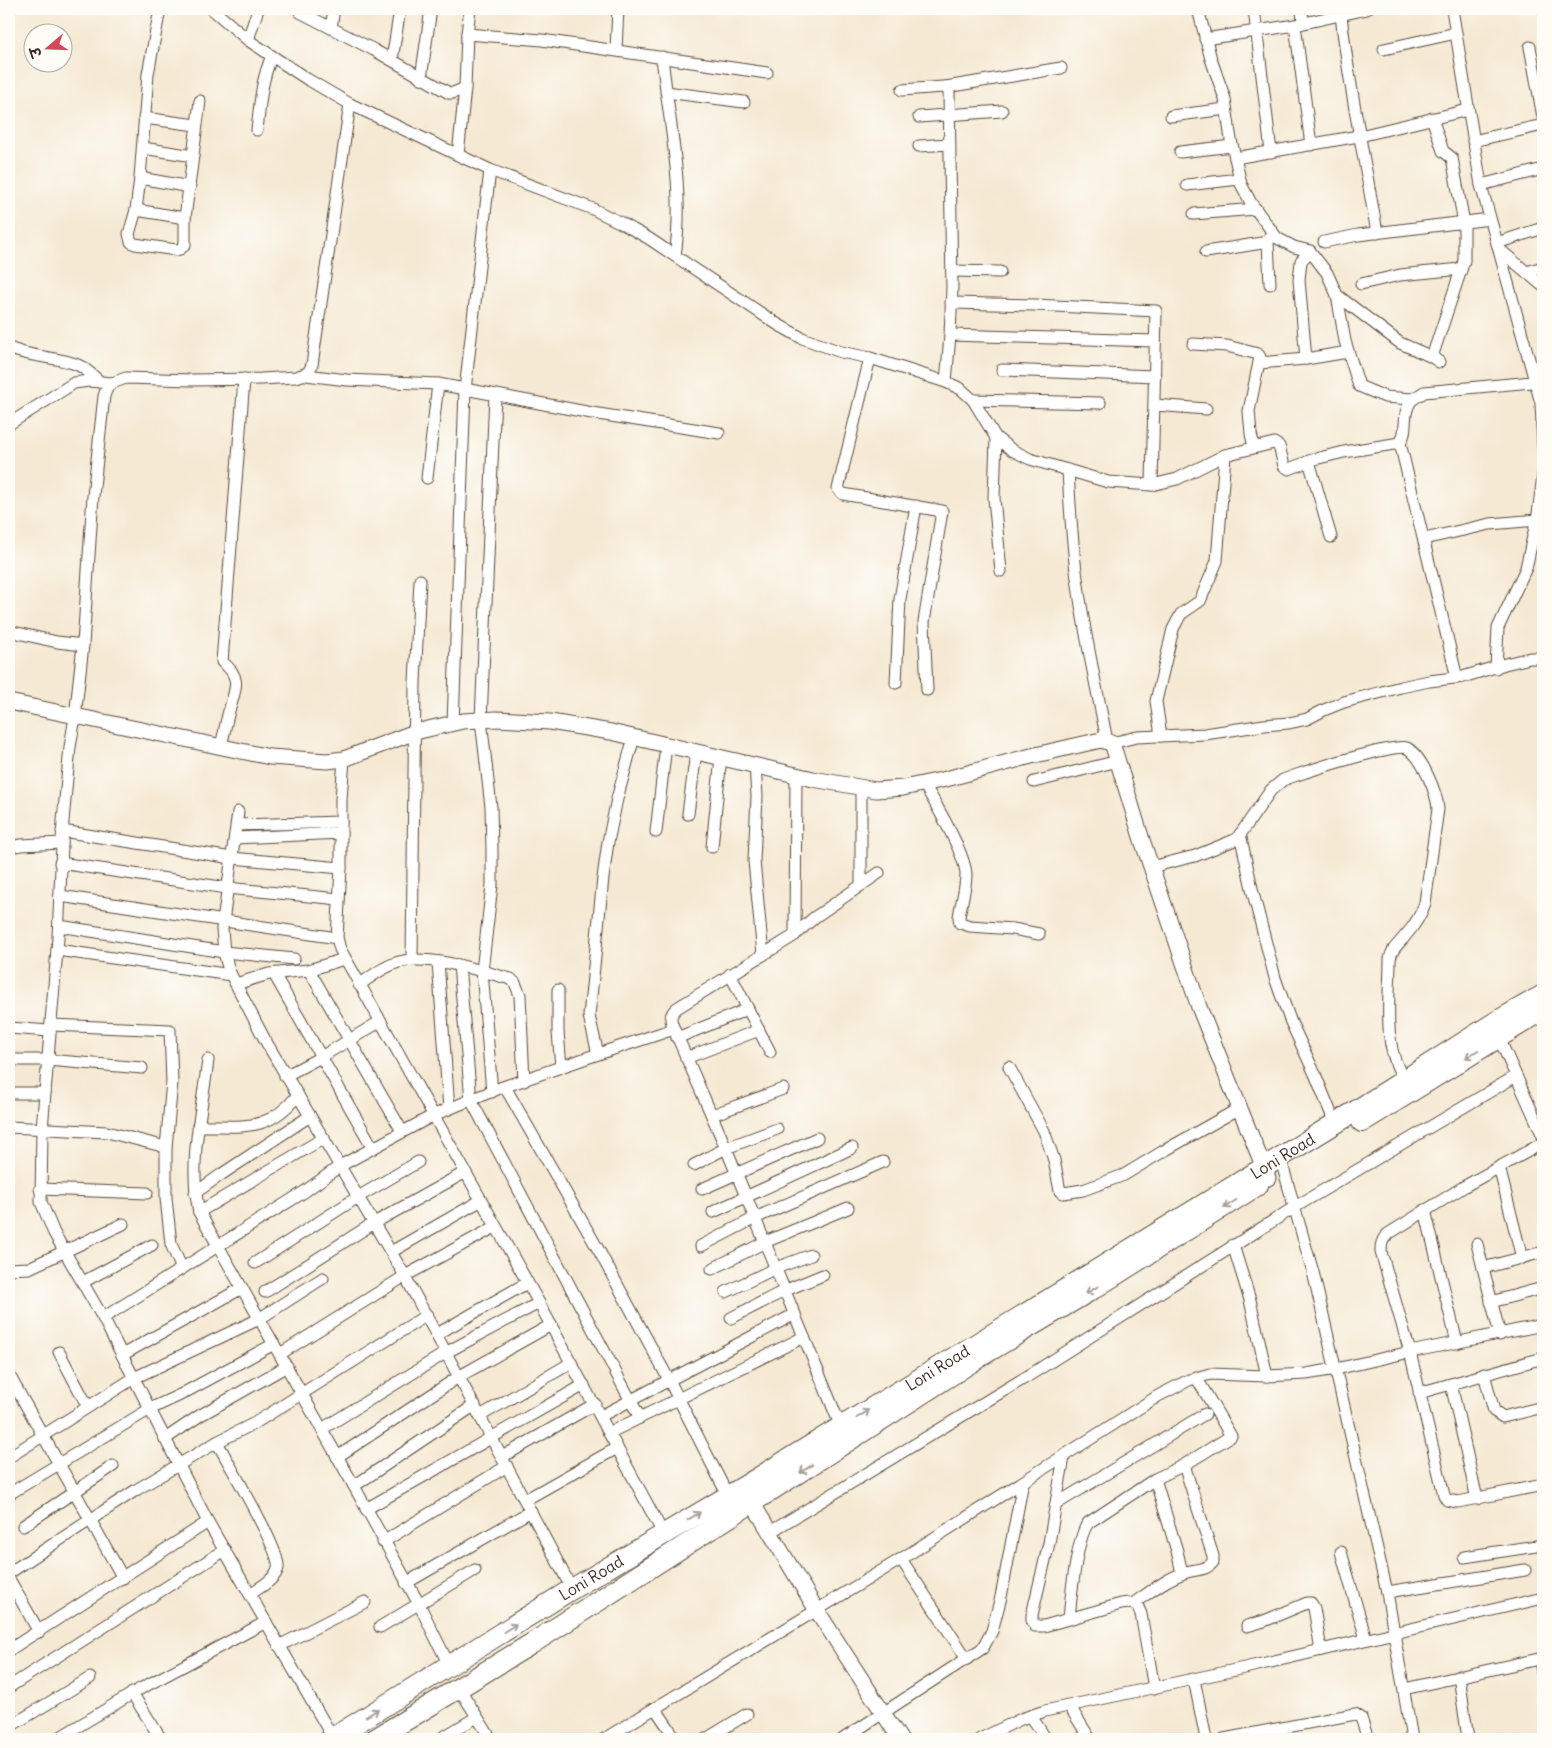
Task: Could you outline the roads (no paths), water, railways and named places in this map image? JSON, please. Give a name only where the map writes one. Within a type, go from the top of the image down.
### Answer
[{"type":"highway","name":"Loni Road","points":[[375,1739],[753,1504],[827,1446],[841,1427],[1029,1319],[1408,1086],[1494,1023],[1543,995]]},
{"type":"highway","name":"Loni Road","points":[[1274,1168],[1335,1123],[1499,1038],[1543,1010]]},
{"type":"highway","name":"Loni Road","points":[[332,1739],[572,1589],[728,1496],[827,1446],[981,1356],[1029,1319]]},
{"type":"street","points":[[160,9],[148,74],[143,148],[136,210],[129,238],[135,244],[176,250],[183,248],[186,240],[186,218],[200,101]]},
{"type":"street","points":[[212,9],[223,13],[248,40],[307,80],[350,104],[490,170],[593,209],[623,224],[777,324],[802,338],[841,352],[870,358],[946,382],[961,390],[974,400],[996,438],[1030,460],[1111,482],[1152,485],[1177,479],[1225,455],[1254,447],[1278,444],[1284,466],[1287,469],[1344,452],[1400,444],[1403,440],[1405,414],[1412,399]]},
{"type":"street","points":[[248,40],[258,9]]},
{"type":"street","points":[[331,28],[334,9]]},
{"type":"street","points":[[392,60],[400,9]]},
{"type":"street","points":[[421,78],[431,9]]},
{"type":"street","points":[[458,155],[470,9]]},
{"type":"street","points":[[616,50],[618,9]]},
{"type":"street","points":[[1198,9],[1205,39],[1225,100],[1239,179],[1246,194],[1277,238],[1294,247],[1310,251],[1327,273],[1336,295],[1348,352],[1359,386],[1385,397],[1412,399],[1424,392],[1539,381]]},
{"type":"street","points":[[1254,9],[1271,152]]},
{"type":"street","points":[[1302,9],[1299,24],[1311,145]]},
{"type":"street","points":[[1205,39],[1256,32],[1367,9]]},
{"type":"street","points":[[1452,9],[1481,186],[1539,381],[1543,447]]},
{"type":"street","points":[[300,12],[392,60],[449,93],[453,94],[465,88]]},
{"type":"street","points":[[1341,15],[1346,63],[1361,136],[1377,233]]},
{"type":"street","points":[[467,34],[542,40],[767,73]]},
{"type":"street","points":[[1384,49],[1456,34]]},
{"type":"street","points":[[1530,47],[1543,116]]},
{"type":"street","points":[[258,130],[262,85],[266,68],[272,56]]},
{"type":"street","points":[[662,57],[679,200],[675,256]]},
{"type":"street","points":[[902,90],[946,87],[1061,68]]},
{"type":"street","points":[[946,87],[949,91],[952,271],[950,336],[946,382]]},
{"type":"street","points":[[666,92],[744,102]]},
{"type":"street","points":[[306,375],[312,365],[350,104]]},
{"type":"street","points":[[1170,116],[1226,109]]},
{"type":"street","points":[[1234,158],[1361,136],[1468,110]]},
{"type":"street","points":[[919,117],[1002,111]]},
{"type":"street","points":[[144,118],[196,125]]},
{"type":"street","points":[[1336,295],[1400,343],[1436,360],[1464,261],[1464,223],[1452,158],[1443,151],[1432,118]]},
{"type":"street","points":[[1473,141],[1543,125]]},
{"type":"street","points":[[919,146],[950,144]]},
{"type":"street","points":[[1180,152],[1232,146]]},
{"type":"street","points":[[143,148],[193,156]]},
{"type":"street","points":[[1481,186],[1543,169]]},
{"type":"street","points":[[453,724],[465,390],[490,170]]},
{"type":"street","points":[[140,178],[190,187]]},
{"type":"street","points":[[1187,185],[1239,179]]},
{"type":"street","points":[[1194,214],[1256,209]]},
{"type":"street","points":[[136,210],[186,218]]},
{"type":"street","points":[[1324,242],[1377,233],[1490,219]]},
{"type":"street","points":[[1498,246],[1543,228]]},
{"type":"street","points":[[1270,284],[1268,242],[1271,230]]},
{"type":"street","points":[[1206,252],[1268,242]]},
{"type":"street","points":[[1498,246],[1543,286]]},
{"type":"street","points":[[1306,359],[1300,280],[1301,260],[1310,251]]},
{"type":"street","points":[[1527,272],[1543,267]]},
{"type":"street","points":[[1361,284],[1400,275],[1461,269]]},
{"type":"street","points":[[952,271],[1000,272]]},
{"type":"street","points":[[951,303],[1156,311],[1152,485]]},
{"type":"street","points":[[950,336],[1155,341]]},
{"type":"street","points":[[1193,344],[1239,349],[1260,356],[1249,411],[1250,434],[1254,447]]},
{"type":"street","points":[[9,348],[25,355],[77,365],[106,382],[107,388],[100,423],[83,645],[62,831],[59,926],[42,1129],[41,1202],[44,1212],[84,1282],[208,1522],[332,1739]]},
{"type":"street","points":[[1259,363],[1306,359],[1348,352]]},
{"type":"street","points":[[870,358],[838,489],[843,494],[942,511],[924,622],[927,690]]},
{"type":"street","points":[[1002,370],[1155,376]]},
{"type":"street","points":[[9,424],[74,383],[82,381],[106,382],[126,378],[244,379],[306,375],[347,380],[438,384],[592,413],[719,433]]},
{"type":"street","points":[[221,746],[236,689],[235,677],[230,668],[222,662],[244,379]]},
{"type":"street","points":[[427,478],[438,384]]},
{"type":"street","points":[[492,1092],[482,971],[490,908],[492,868],[491,807],[481,720],[495,395]]},
{"type":"street","points":[[974,400],[1100,403]]},
{"type":"street","points":[[1155,405],[1206,409]]},
{"type":"street","points":[[996,438],[994,498],[1001,571]]},
{"type":"street","points":[[1400,444],[1457,678]]},
{"type":"street","points":[[1162,736],[1156,701],[1173,628],[1181,614],[1200,601],[1217,561],[1225,455]]},
{"type":"street","points":[[1309,461],[1331,537]]},
{"type":"street","points":[[1068,470],[1078,583],[1086,636],[1109,742],[1118,761],[1151,867],[1199,1007],[1240,1108],[1295,1207],[1336,1369],[1387,1592],[1412,1739]]},
{"type":"street","points":[[1496,668],[1498,628],[1526,568],[1537,520],[1543,475]]},
{"type":"street","points":[[896,683],[900,599],[916,506]]},
{"type":"street","points":[[1424,539],[1490,524],[1537,520]]},
{"type":"street","points":[[412,960],[415,732],[420,580]]},
{"type":"street","points":[[9,631],[57,642],[83,645]]},
{"type":"street","points":[[9,702],[270,757],[327,761],[344,759],[438,725],[496,719],[550,722],[634,737],[861,789],[888,790],[984,770],[1031,756],[1101,740],[1109,742],[1137,737],[1206,734],[1289,723],[1307,719],[1344,702],[1401,687],[1457,678],[1530,658],[1543,658]]},
{"type":"street","points":[[598,1054],[589,1016],[603,878],[617,799],[634,737]]},
{"type":"street","points":[[656,832],[666,745]]},
{"type":"street","points":[[1151,867],[1195,856],[1237,839],[1271,790],[1283,780],[1370,754],[1403,747],[1411,752],[1431,781],[1438,809],[1425,903],[1414,925],[1394,949],[1390,959],[1390,1043],[1395,1060],[1408,1086]]},
{"type":"street","points":[[688,814],[696,752]]},
{"type":"street","points":[[712,848],[722,757]]},
{"type":"street","points":[[344,759],[337,938],[344,959],[539,1303],[664,1535]]},
{"type":"street","points":[[1034,782],[1118,761]]},
{"type":"street","points":[[755,764],[757,796],[754,861],[763,955]]},
{"type":"street","points":[[794,935],[796,775]]},
{"type":"street","points":[[924,784],[949,831],[965,868],[966,876],[959,917],[960,923],[970,926],[1020,930],[1039,934]]},
{"type":"street","points":[[861,789],[861,885]]},
{"type":"street","points":[[238,812],[222,929],[224,952],[233,979],[252,1018],[285,1076],[324,1138],[427,1315],[572,1589]]},
{"type":"street","points":[[237,824],[341,827]]},
{"type":"street","points":[[235,838],[341,827]]},
{"type":"street","points":[[62,831],[232,858],[341,868]]},
{"type":"street","points":[[1240,834],[1252,892],[1275,978],[1290,1020],[1335,1123]]},
{"type":"street","points":[[9,847],[62,843]]},
{"type":"street","points":[[60,863],[227,888],[339,899]]},
{"type":"street","points":[[841,1427],[737,1173],[686,1058],[671,1017],[672,1012],[794,935],[815,917],[879,873]]},
{"type":"street","points":[[60,896],[337,938]]},
{"type":"street","points":[[59,926],[224,952],[294,958]]},
{"type":"street","points":[[57,950],[233,979],[309,970],[344,959]]},
{"type":"street","points":[[359,985],[392,964],[412,960],[459,965],[510,979],[518,988],[520,995],[524,1081]]},
{"type":"street","points":[[438,962],[449,1109]]},
{"type":"street","points":[[459,965],[471,1100],[640,1418]]},
{"type":"street","points":[[309,970],[402,1131]]},
{"type":"street","points":[[274,974],[373,1148]]},
{"type":"street","points":[[730,974],[770,1052]]},
{"type":"street","points":[[558,990],[558,1032],[561,1067]]},
{"type":"street","points":[[103,1318],[304,1192],[340,1166],[434,1115],[598,1054],[676,1033],[748,1009]]},
{"type":"street","points":[[285,1076],[322,1057],[380,1022]]},
{"type":"street","points":[[9,1028],[170,1030],[172,1082],[166,1147],[166,1198],[171,1244],[182,1269]]},
{"type":"street","points":[[686,1058],[759,1030]]},
{"type":"street","points":[[1499,1038],[1543,1136]]},
{"type":"street","points":[[9,1060],[47,1060],[142,1068]]},
{"type":"street","points":[[208,1060],[198,1126],[195,1193],[199,1212],[354,1486],[383,1542],[419,1604],[449,1665]]},
{"type":"street","points":[[1009,1067],[1044,1131],[1054,1160],[1060,1191],[1063,1193],[1083,1190],[1124,1175],[1240,1108]]},
{"type":"street","points":[[770,1532],[1028,1376],[1295,1207],[1516,1076]]},
{"type":"street","points":[[505,1087],[598,1249],[679,1398],[728,1496]]},
{"type":"street","points":[[712,1115],[783,1089]]},
{"type":"street","points":[[9,1093],[45,1093]]},
{"type":"street","points":[[198,1126],[260,1124],[281,1113],[298,1095]]},
{"type":"street","points":[[195,1193],[310,1116]]},
{"type":"street","points":[[9,1127],[107,1132],[166,1147]]},
{"type":"street","points":[[694,1165],[726,1148],[776,1129]]},
{"type":"street","points":[[199,1212],[324,1138]]},
{"type":"street","points":[[702,1189],[817,1138]]},
{"type":"street","points":[[1543,1143],[1425,1210],[1388,1234],[1383,1238],[1381,1244],[1381,1252],[1410,1352],[1444,1495],[1447,1500],[1452,1502],[1476,1499],[1543,1484]]},
{"type":"street","points":[[713,1212],[852,1148]]},
{"type":"street","points":[[255,1263],[358,1197],[418,1162]]},
{"type":"street","points":[[701,1246],[755,1218],[883,1162]]},
{"type":"street","points":[[1499,1167],[1522,1258]]},
{"type":"street","points":[[265,1292],[374,1223],[464,1173]]},
{"type":"street","points":[[40,1189],[147,1193]]},
{"type":"street","points":[[391,1252],[480,1201]]},
{"type":"street","points":[[712,1269],[765,1242],[848,1208]]},
{"type":"street","points":[[1425,1210],[1457,1343]]},
{"type":"street","points":[[9,1268],[29,1268],[123,1224]]},
{"type":"street","points":[[9,1494],[150,1409],[277,1349],[495,1227]]},
{"type":"street","points":[[84,1282],[152,1244]]},
{"type":"street","points":[[1477,1244],[1500,1335]]},
{"type":"street","points":[[1233,1245],[1250,1300],[1267,1376]]},
{"type":"street","points":[[1483,1268],[1543,1252]]},
{"type":"street","points":[[726,1292],[776,1268],[811,1255]]},
{"type":"street","points":[[731,1318],[786,1290],[823,1276]]},
{"type":"street","points":[[9,1442],[12,1455],[134,1378],[259,1319],[323,1278]]},
{"type":"street","points":[[437,1334],[527,1283]]},
{"type":"street","points":[[122,1355],[242,1288]]},
{"type":"street","points":[[1491,1302],[1543,1288]]},
{"type":"street","points":[[322,1429],[447,1352],[539,1303]]},
{"type":"street","points":[[601,1416],[795,1314]]},
{"type":"street","points":[[9,1573],[89,1519],[217,1442],[255,1423],[427,1315]]},
{"type":"street","points":[[337,1456],[460,1376],[551,1325]]},
{"type":"street","points":[[604,1739],[901,1559],[1158,1396],[1196,1376],[1210,1374],[1294,1376],[1336,1369],[1543,1325]]},
{"type":"street","points":[[609,1433],[804,1337]]},
{"type":"street","points":[[59,1352],[88,1407]]},
{"type":"street","points":[[1420,1393],[1543,1358]]},
{"type":"street","points":[[354,1486],[478,1411],[571,1363]]},
{"type":"street","points":[[165,1439],[199,1416],[287,1366]]},
{"type":"street","points":[[1484,1374],[1494,1411],[1498,1415],[1503,1417],[1543,1407]]},
{"type":"street","points":[[9,1375],[123,1578]]},
{"type":"street","points":[[1069,1619],[1073,1583],[1085,1527],[1092,1519],[1155,1479],[1184,1465],[1231,1436],[1196,1376]]},
{"type":"street","points":[[366,1509],[584,1384]]},
{"type":"street","points":[[1451,1384],[1476,1499]]},
{"type":"street","points":[[383,1542],[504,1461],[595,1404]]},
{"type":"street","points":[[1056,1504],[1205,1414]]},
{"type":"street","points":[[217,1442],[271,1542],[279,1563],[272,1578],[250,1594]]},
{"type":"street","points":[[524,1500],[617,1448]]},
{"type":"street","points":[[1064,1456],[1056,1504],[1032,1615],[1032,1621],[1035,1626],[1040,1627],[1121,1604],[1134,1603],[1182,1573],[1211,1566],[1214,1560],[1184,1465]]},
{"type":"street","points":[[23,1526],[113,1466]]},
{"type":"street","points":[[1155,1479],[1182,1573]]},
{"type":"street","points":[[843,1739],[983,1648],[992,1631],[1023,1482]]},
{"type":"street","points":[[753,1504],[816,1609],[900,1739]]},
{"type":"street","points":[[406,1583],[531,1511]]},
{"type":"street","points":[[9,1650],[208,1522]]},
{"type":"street","points":[[1464,1557],[1543,1545]]},
{"type":"street","points":[[9,1687],[225,1550]]},
{"type":"street","points":[[1341,1552],[1366,1639]]},
{"type":"street","points":[[901,1559],[967,1659]]},
{"type":"street","points":[[380,1627],[475,1570]]},
{"type":"street","points":[[1387,1592],[1524,1570]]},
{"type":"street","points":[[9,1579],[39,1632]]},
{"type":"street","points":[[980,1739],[1009,1724],[1031,1716],[1194,1680],[1543,1598]]},
{"type":"street","points":[[279,1646],[365,1602]]},
{"type":"street","points":[[1134,1603],[1142,1614],[1154,1688]]},
{"type":"street","points":[[1247,1626],[1311,1603],[1314,1608],[1321,1650]]},
{"type":"street","points":[[57,1739],[132,1693],[266,1622]]},
{"type":"street","points":[[1404,1689],[1542,1658],[1543,1678]]},
{"type":"street","points":[[1459,1676],[1468,1739]]},
{"type":"street","points":[[9,1727],[90,1678]]},
{"type":"street","points":[[1194,1680],[1206,1739]]},
{"type":"street","points":[[459,1688],[491,1739]]},
{"type":"street","points":[[132,1693],[161,1739]]},
{"type":"street","points":[[1070,1707],[1090,1739]]},
{"type":"street","points":[[655,1708],[676,1739]]},
{"type":"street","points":[[706,1739],[747,1714]]},
{"type":"street","points":[[1224,1739],[1355,1714],[1361,1718],[1368,1739]]},
{"type":"street","points":[[1031,1716],[1046,1739]]},
{"type":"street","points":[[440,1739],[477,1717]]}]
